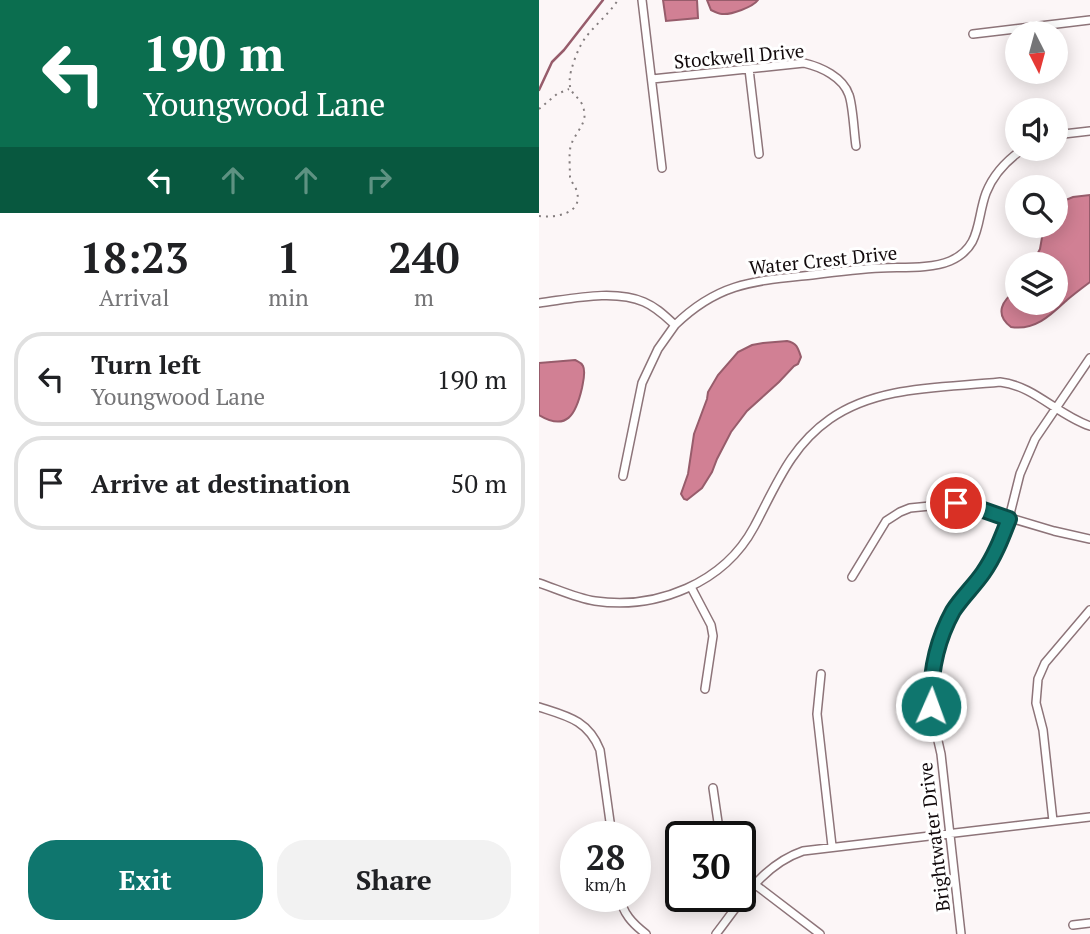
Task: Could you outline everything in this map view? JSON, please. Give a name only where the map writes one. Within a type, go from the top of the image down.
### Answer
[{"type":"street","points":[[642,0],[661,168]]},
{"type":"street","points":[[973,34],[1090,20]]},
{"type":"street","name":"Stockwell Drive","points":[[652,79],[804,63],[819,66],[836,78],[849,94],[856,146]]},
{"type":"street","points":[[749,69],[759,154]]},
{"type":"street","points":[[1068,134],[1090,131]]},
{"type":"street","name":"Water Crest Drive","points":[[623,476],[642,383],[658,349],[683,317],[711,297],[745,283],[953,260],[963,254],[974,239],[986,193],[1007,161]]},
{"type":"street","points":[[539,303],[605,296],[629,297],[651,305],[675,325]]},
{"type":"street","name":"Brightwater Drive","points":[[961,934],[941,754],[931,706],[933,665],[952,613],[992,559],[1009,519],[1024,463],[1035,439],[1090,358]]},
{"type":"street","points":[[539,583],[594,601],[617,603],[644,602],[691,587],[711,575],[737,551],[753,530],[784,468],[803,442],[828,420],[873,397],[895,392],[1013,383],[1071,418],[1090,425]]},
{"type":"street","points":[[852,577],[886,520],[910,509],[956,503],[969,505],[1009,519],[1090,539]]},
{"type":"street","points":[[691,587],[711,625],[713,636],[705,689]]},
{"type":"street","points":[[1053,821],[1036,687],[1045,663],[1090,610]]},
{"type":"street","points":[[821,674],[817,714],[832,846]]},
{"type":"street","points":[[539,707],[574,718],[596,739],[600,750],[610,821]]},
{"type":"street","points":[[713,788],[718,821]]},
{"type":"street","points":[[756,883],[769,869],[803,851],[1090,817]]},
{"type":"street","points":[[756,885],[820,934]]},
{"type":"street","points":[[625,912],[646,934]]},
{"type":"street","points":[[716,934],[733,912]]},
{"type":"street","points":[[1073,925],[1090,923]]},
{"type":"path","points":[[539,216],[566,214],[577,203],[578,194],[571,178],[570,151],[585,111],[569,88],[569,83],[583,41],[618,0]]},
{"type":"path","points":[[539,109],[569,88]]},
{"type":"shaded area","points":[[663,0],[697,0],[698,18],[666,21]]},
{"type":"shaded area","points":[[707,0],[758,0],[741,10],[722,14],[711,10]]},
{"type":"shaded area","points":[[1090,195],[1090,282],[1068,300],[1068,252],[1038,252],[1042,238],[1068,238],[1068,199]]},
{"type":"shaded area","points":[[1004,303],[1005,315],[1050,315],[1028,327],[1011,327],[1001,312]]},
{"type":"shaded area","points":[[787,341],[798,349],[801,357],[798,364],[747,411],[731,432],[702,488],[687,500],[684,499],[681,494],[688,474],[694,434],[708,392],[718,375],[738,352],[752,345]]},
{"type":"shaded area","points":[[575,360],[584,368],[577,406],[569,418],[563,421],[549,420],[539,415],[539,363]]},
{"type":"waterway","points":[[539,90],[552,62],[603,0]]},
{"type":"route","points":[[931,706],[933,665],[942,636],[952,613],[992,559],[1009,519],[956,503]]}]
